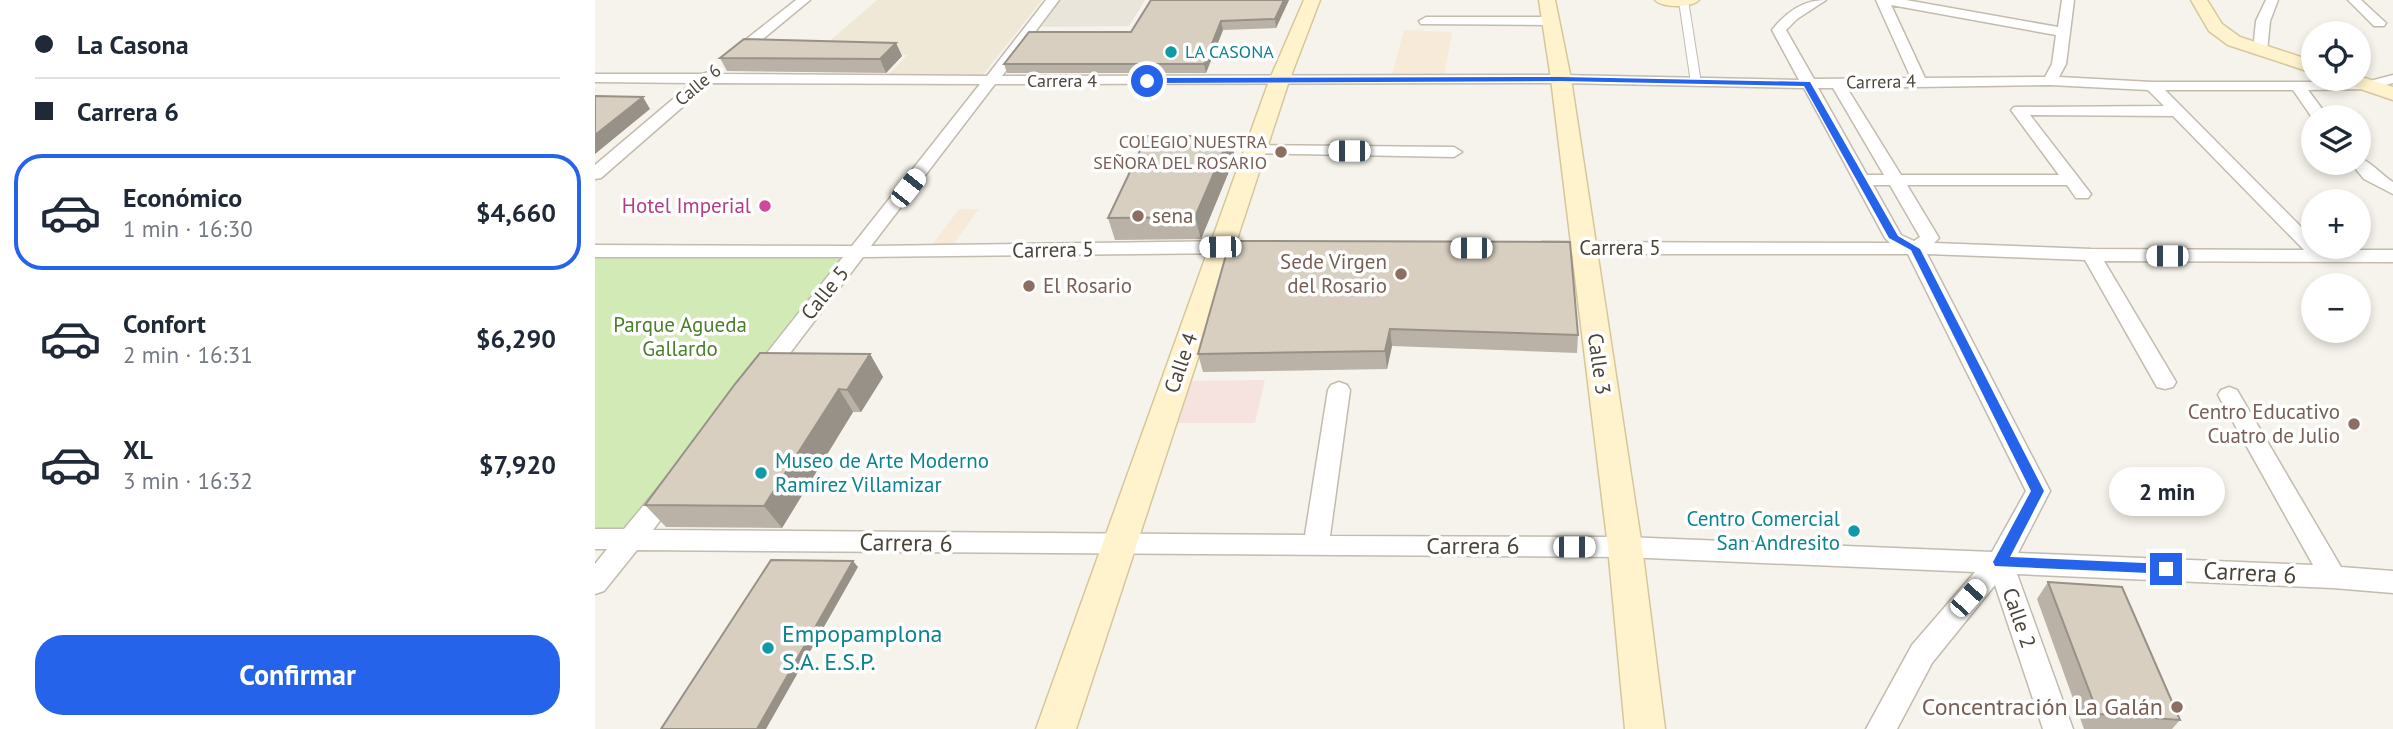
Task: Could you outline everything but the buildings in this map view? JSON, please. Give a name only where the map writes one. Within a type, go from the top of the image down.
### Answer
[{"type":"main road","name":"Calle 4","points":[[1056,729],[1220,247],[1279,81],[1312,0]]},
{"type":"main road","name":"Calle 3","points":[[1547,0],[1561,79],[1625,547],[1645,729]]},
{"type":"main road","points":[[1663,0],[1688,1]]},
{"type":"main road","points":[[2199,0],[2215,27],[2224,35],[2260,51],[2301,63]]},
{"type":"main road","points":[[2371,85],[2393,94]]},
{"type":"street","name":"Calle 6","points":[[595,174],[705,79],[804,0]]},
{"type":"street","name":"Calle 5","points":[[746,396],[1053,0]]},
{"type":"street","name":"Calle 2","points":[[1820,0],[1792,16],[1779,30],[1894,238],[1915,249],[2038,491],[2000,562],[2058,729]]},
{"type":"street","points":[[1920,82],[1884,0],[1950,5],[2063,32]]},
{"type":"street","points":[[2050,81],[2059,64],[2067,0]]},
{"type":"street","points":[[2260,51],[2263,21],[2272,0]]},
{"type":"street","points":[[2354,0],[2379,23]]},
{"type":"street","points":[[1688,1],[1696,83]]},
{"type":"street","points":[[1426,21],[1551,21]]},
{"type":"street","name":"Carrera 4","points":[[595,78],[1279,81],[1561,79],[1807,84],[2050,81],[2152,86],[2301,85]]},
{"type":"street","name":"Carrera 4","points":[[2371,85],[2393,79]]},
{"type":"street","points":[[1837,83],[1930,238],[1915,249]]},
{"type":"street","points":[[2296,85],[2310,105]]},
{"type":"street","points":[[2152,86],[2301,237]]},
{"type":"street","points":[[2082,194],[2019,110],[2175,111]]},
{"type":"street","points":[[1255,150],[1454,152]]},
{"type":"street","points":[[2370,175],[2393,189]]},
{"type":"street","points":[[1862,180],[2070,180]]},
{"type":"street","name":"Carrera 5","points":[[595,251],[858,252],[1262,247]]},
{"type":"street","name":"Carrera 5","points":[[1526,248],[1915,249],[2091,255],[2301,256]]},
{"type":"street","points":[[2091,255],[2165,382]]},
{"type":"street","name":"Carrera 5","points":[[2371,256],[2393,256]]},
{"type":"street","points":[[1316,546],[1339,390]]},
{"type":"street","points":[[2229,395],[2333,577]]},
{"type":"street","points":[[595,583],[687,470]]},
{"type":"street","name":"Carrera 6","points":[[595,539],[1625,547],[2333,577],[2393,582]]},
{"type":"street","points":[[1881,729],[1922,654],[1952,615],[2000,562]]},
{"type":"shaded area","points":[[877,0],[1042,0],[982,76],[885,78],[907,55],[818,51]]},
{"type":"shaded area","points":[[1060,0],[1145,0],[1129,26],[1041,27]]},
{"type":"shaded area","points":[[1404,30],[1452,32],[1444,78],[1391,78]]},
{"type":"shaded area","points":[[959,209],[979,209],[953,245],[932,245]]},
{"type":"shaded area","points":[[1265,380],[1255,423],[1173,423],[1186,381]]},
{"type":"green space","name":"Parque Agueda Gallardo","points":[[595,251],[858,252],[629,540],[595,539]]},
{"type":"place","name":"LA CASONA","points":[[1171,52]]},
{"type":"place","name":"COLEGIO NUESTRA SEÑORA DEL ROSARIO","points":[[1281,152]]},
{"type":"place","name":"Hotel Imperial","points":[[765,206]]},
{"type":"place","name":"sena","points":[[1138,216]]},
{"type":"place","name":"Sede Virgen del Rosario","points":[[1401,274]]},
{"type":"place","name":"El Rosario","points":[[1029,286]]},
{"type":"place","name":"Centro Educativo Cuatro de Julio","points":[[2354,424]]},
{"type":"place","name":"Museo de Arte Moderno Ramírez Villamizar","points":[[761,473]]},
{"type":"place","name":"Centro Comercial San Andresito","points":[[1854,531]]},
{"type":"place","name":"Empopamplona S.A. E.S.P.","points":[[768,648]]},
{"type":"place","name":"Concentración La Galán","points":[[2177,707]]},
{"type":"route","points":[[1147,81],[1561,79],[1807,84],[1894,238],[1915,249],[2038,491],[2000,562],[2166,569]]}]
